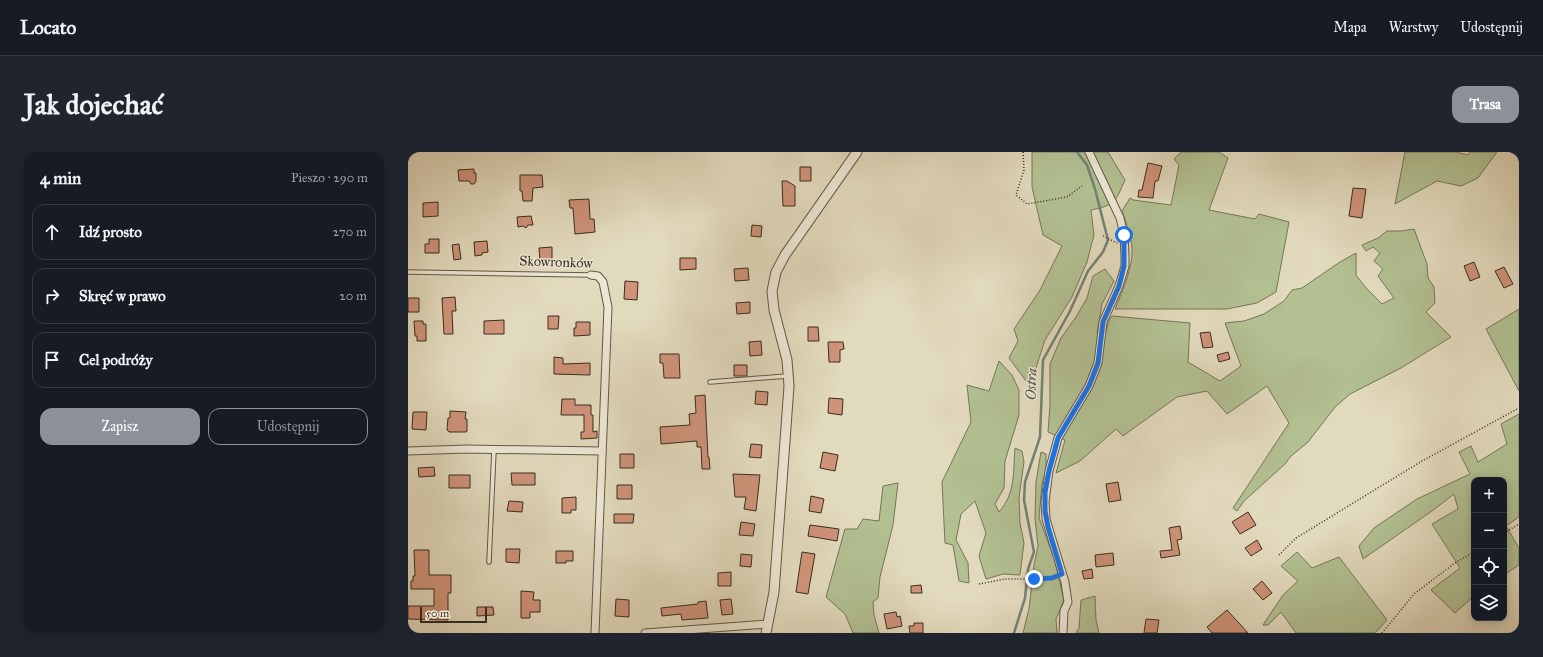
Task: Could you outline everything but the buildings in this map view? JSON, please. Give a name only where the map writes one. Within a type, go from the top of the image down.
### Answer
[{"type":"street","points":[[645,633],[767,629],[774,592],[786,426],[788,376],[785,351],[772,300],[774,278],[785,255],[857,152]]},
{"type":"street","points":[[1063,633],[1064,611],[1068,602],[1065,582],[1048,527],[1045,511],[1045,492],[1058,438],[1089,386],[1098,363],[1103,322],[1119,286],[1125,256],[1124,235],[1120,218],[1089,152]]},
{"type":"street","name":"Skowronków","points":[[591,275],[598,276],[603,282],[608,307],[601,452],[595,633]]},
{"type":"street","points":[[408,451],[494,450],[601,452]]},
{"type":"lane","name":"Skowronków","points":[[408,272],[591,275]]},
{"type":"lane","points":[[710,382],[788,376]]},
{"type":"lane","points":[[489,562],[494,450]]},
{"type":"path","points":[[1023,152],[1024,170],[1016,195],[1027,204],[1067,197],[1082,186]]},
{"type":"path","points":[[1103,236],[1112,241]]},
{"type":"path","points":[[1279,555],[1296,538],[1422,461],[1519,408]]},
{"type":"path","points":[[1507,531],[1519,524]]},
{"type":"path","points":[[1382,633],[1414,594],[1455,563],[1471,554]]},
{"type":"path","points":[[980,584],[1004,578],[1052,578],[1062,574]]},
{"type":"green space","points":[[1032,152],[1108,152],[1125,180],[1114,201],[1105,206],[1091,210],[1094,235],[1087,262],[1072,297],[1045,340],[1033,377],[1029,382],[1026,381],[1009,358],[1018,341],[1014,329],[1040,290],[1062,246],[1043,235],[1032,187]]},
{"type":"green space","points":[[1181,152],[1219,152],[1228,158],[1209,210],[1255,219],[1259,214],[1289,222],[1276,292],[1257,303],[1227,309],[1115,309],[1128,276],[1132,256],[1131,239],[1122,211],[1130,198],[1133,200],[1171,205],[1179,165],[1174,159]]},
{"type":"green space","points":[[1405,152],[1456,152],[1468,155],[1470,152],[1497,152],[1478,178],[1461,186],[1437,181],[1395,204]]},
{"type":"green space","points":[[1414,229],[1427,264],[1428,278],[1434,287],[1435,303],[1426,312],[1451,337],[1401,368],[1350,394],[1335,407],[1308,442],[1244,501],[1237,511],[1233,508],[1289,423],[1267,386],[1227,414],[1207,391],[1177,397],[1123,436],[1116,429],[1080,461],[1056,473],[1065,440],[1048,432],[1050,405],[1050,364],[1061,338],[1087,298],[1093,276],[1105,269],[1114,281],[1102,304],[1097,333],[1106,332],[1109,320],[1112,316],[1190,323],[1188,362],[1220,381],[1241,366],[1225,323],[1244,321],[1264,314],[1284,301],[1292,290],[1302,288],[1356,253],[1356,275],[1366,288],[1382,304],[1394,298],[1378,276],[1383,269],[1374,261],[1380,253],[1373,247],[1366,251],[1362,245],[1378,238],[1387,231]]},
{"type":"green space","points":[[1519,309],[1519,391],[1486,329]]},
{"type":"green space","points":[[999,361],[1012,375],[1019,390],[1019,415],[1005,461],[1004,488],[995,504],[999,512],[1008,497],[1013,482],[1015,448],[1022,451],[1024,462],[1019,497],[1020,523],[1024,543],[1020,575],[1003,574],[986,579],[979,556],[986,533],[975,501],[961,514],[956,540],[968,563],[969,583],[959,581],[953,545],[945,543],[942,482],[971,422],[967,385],[989,391]]},
{"type":"green space","points":[[1519,414],[1519,517],[1507,525],[1507,477],[1471,477],[1471,599],[1455,613],[1431,590],[1460,568],[1432,524],[1458,509],[1454,494],[1363,559],[1359,546],[1374,528],[1417,499],[1470,474],[1459,452],[1471,446],[1478,462],[1507,444],[1501,424]]},
{"type":"green space","points":[[1041,452],[1046,454],[1046,469],[1042,484],[1039,518],[1054,558],[1064,600],[1056,619],[1057,633],[1023,633],[1029,609],[1034,565],[1038,546],[1035,519],[1036,482]]},
{"type":"green space","points":[[898,483],[893,525],[880,577],[878,598],[873,602],[874,615],[879,633],[853,633],[845,614],[826,597],[845,529],[857,529],[863,519],[879,521],[883,486]]},
{"type":"green space","points":[[1507,528],[1519,548],[1519,565],[1507,573]]},
{"type":"green space","points":[[1297,552],[1312,568],[1339,557],[1387,620],[1375,633],[1296,633],[1281,612],[1268,625],[1263,625],[1283,595],[1298,581],[1281,566]]},
{"type":"green space","points":[[1095,596],[1096,620],[1099,633],[1076,633],[1079,628],[1081,600]]},
{"type":"waterway","name":"Ostra","points":[[1014,633],[1025,598],[1028,569],[1034,552],[1024,500],[1025,482],[1040,437],[1043,360],[1070,311],[1088,271],[1103,252],[1108,240],[1095,189],[1087,165],[1077,152]]},
{"type":"route","points":[[1034,579],[1052,578],[1062,574],[1046,519],[1045,492],[1054,449],[1058,438],[1089,386],[1098,363],[1103,322],[1122,276],[1125,256],[1124,235]]}]
